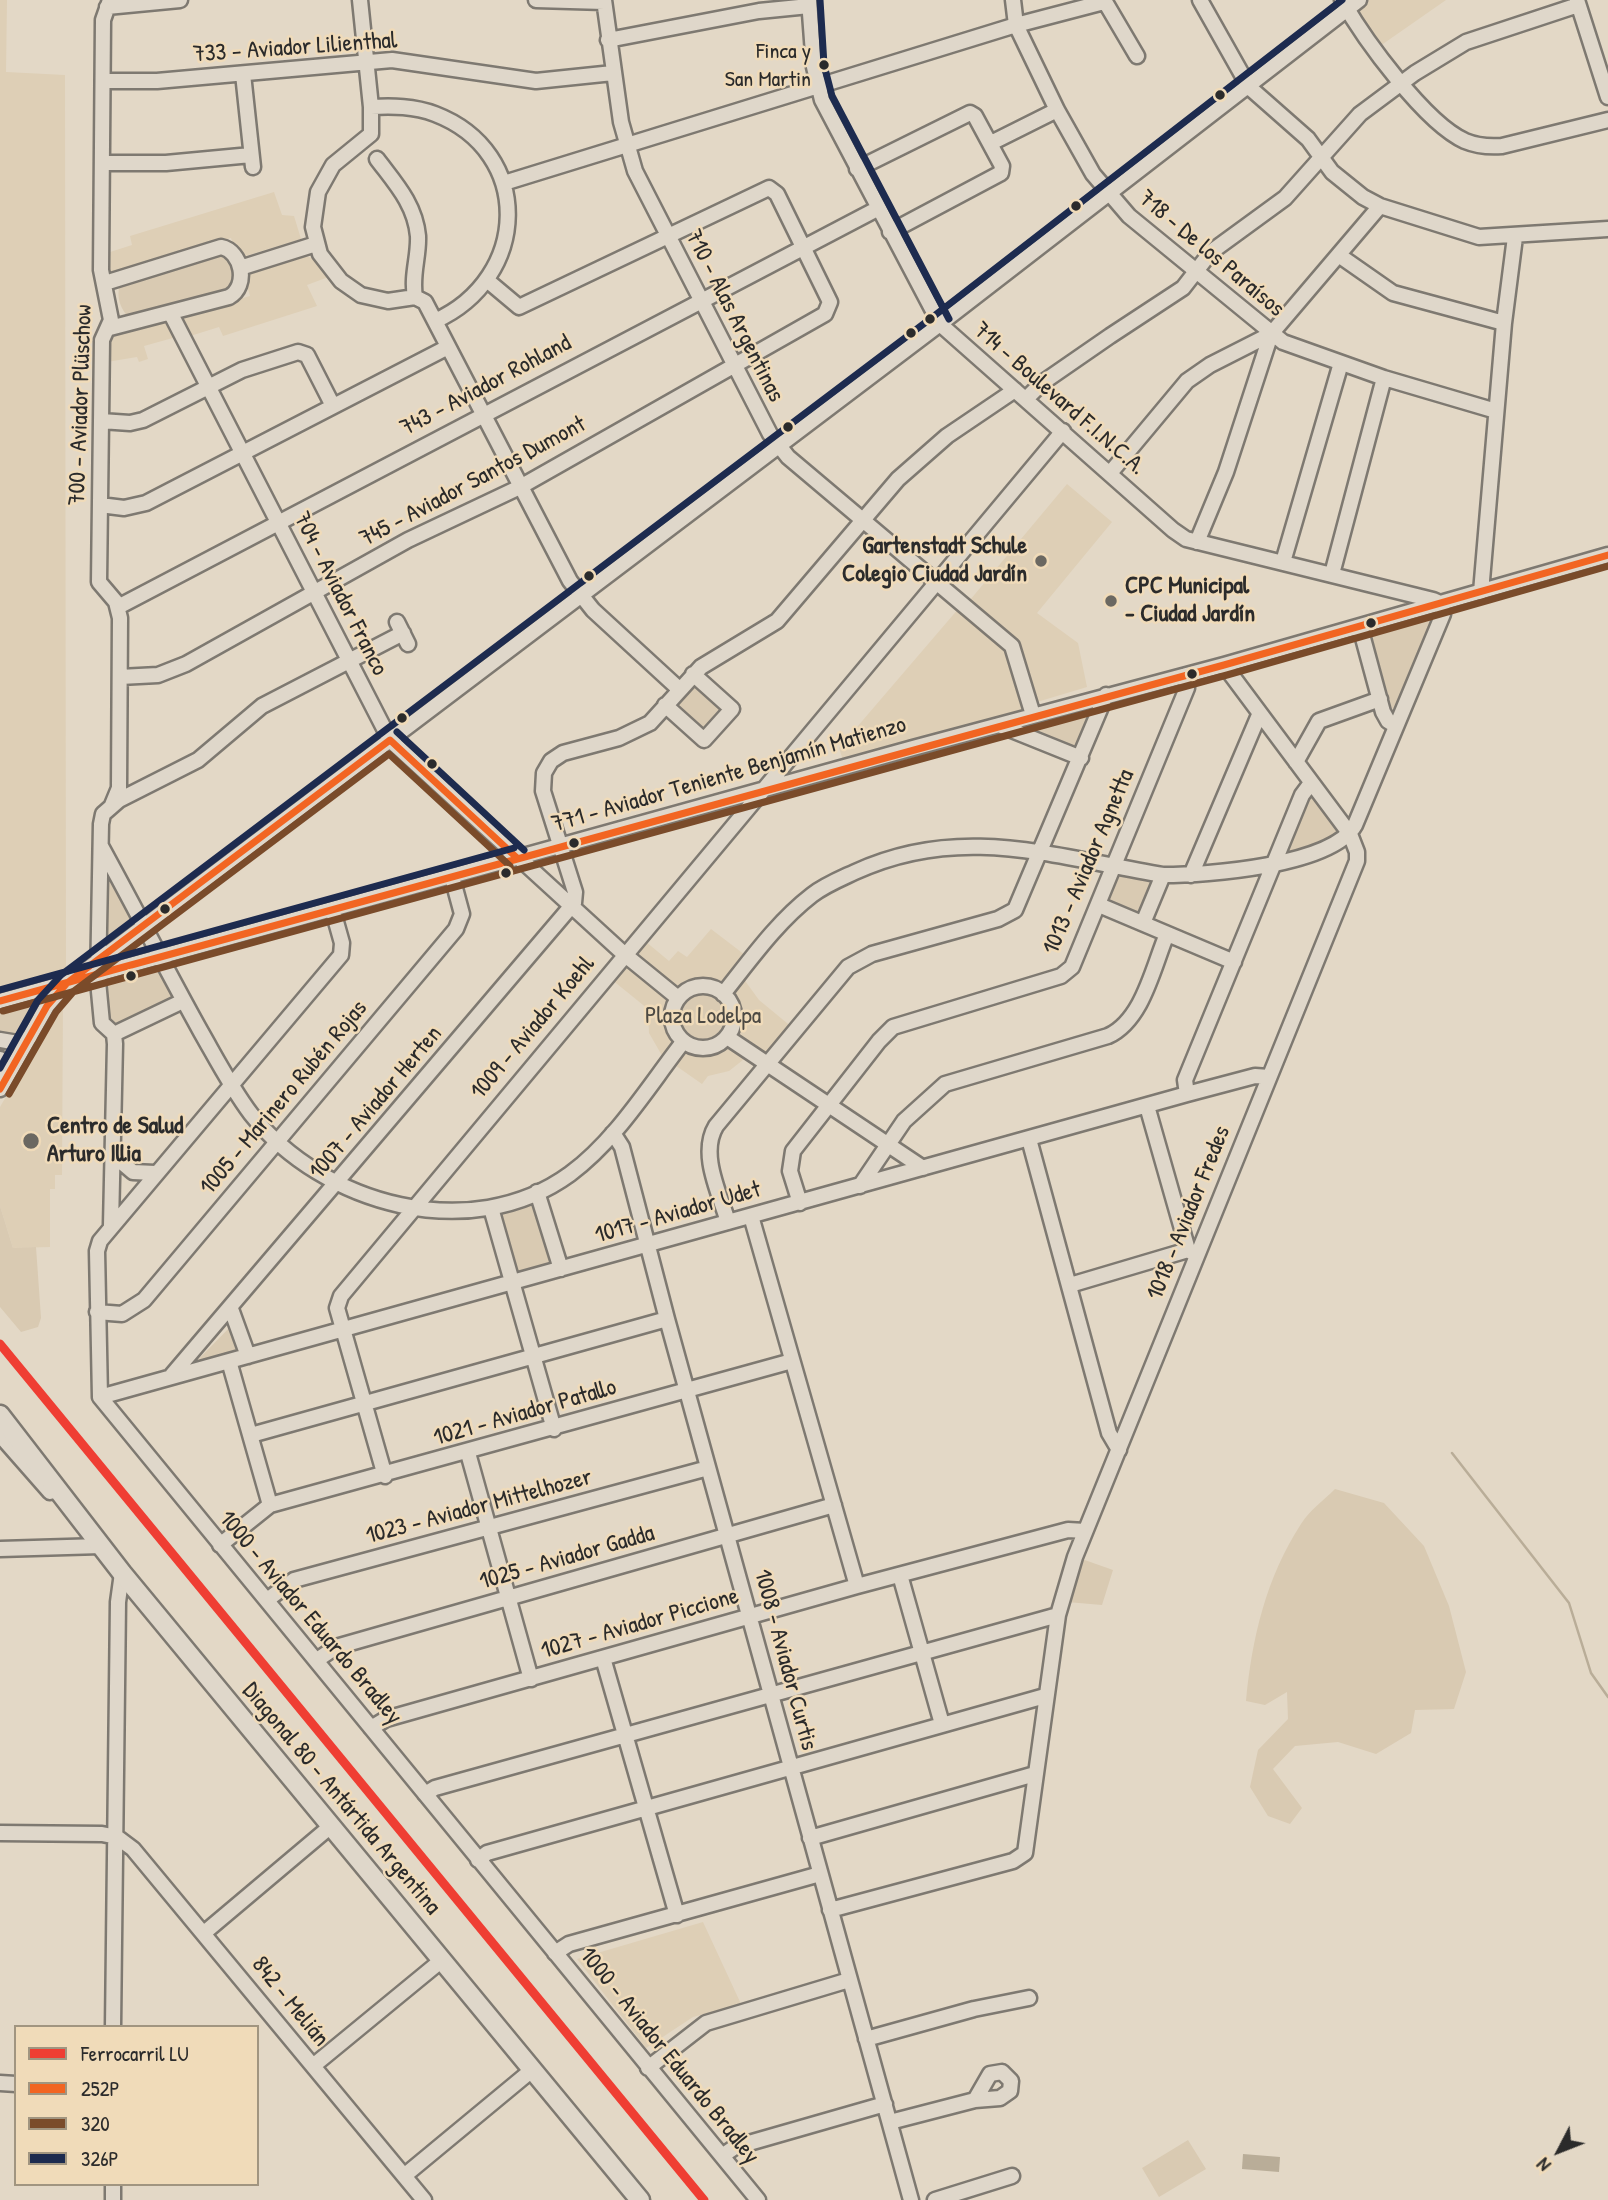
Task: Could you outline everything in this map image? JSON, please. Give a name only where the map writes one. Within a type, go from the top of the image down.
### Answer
[{"type":"main road","points":[[0,1415],[97,1541]]},
{"type":"main road","name":"Diagonal 80 - Antártida Argentina","points":[[97,1541],[640,2200]]},
{"type":"street","points":[[108,3],[180,0]]},
{"type":"street","points":[[360,0],[371,107],[371,134],[333,165],[318,192],[313,227],[316,244],[328,267],[341,281],[361,295],[388,301],[415,297],[425,302],[580,596],[679,689]]},
{"type":"street","points":[[536,0],[604,1]]},
{"type":"street","name":"718 - De los Paraísos","points":[[1013,0],[1016,25],[1057,110],[1108,195],[1129,216],[1271,334],[1296,348],[1384,378],[1496,411]]},
{"type":"street","points":[[1200,0],[1249,87],[1308,139],[1342,181],[1380,206],[1479,237],[1515,237],[1608,229]]},
{"type":"street","name":"710 - Alas Argentinas","points":[[604,1],[608,40],[627,147],[635,171],[779,446],[1012,646],[1033,715]]},
{"type":"street","points":[[504,183],[1016,25],[1104,1],[1137,56]]},
{"type":"street","name":"700 - Aviador Plüschow","points":[[108,3],[103,20],[104,163],[101,270],[110,328],[102,340],[99,582],[118,607]]},
{"type":"street","points":[[608,40],[809,3]]},
{"type":"street","name":"714 - Boulevard F.I.N.C.A.","points":[[809,3],[822,100],[877,209],[940,324],[1111,472],[1180,536],[1441,604]]},
{"type":"street","points":[[0,1088],[39,1020],[70,981],[940,324],[1249,87],[1349,3],[1402,82],[1434,120],[1476,145],[1489,147],[1520,143],[1608,120]]},
{"type":"street","points":[[571,906],[575,892],[543,791],[544,773],[551,761],[563,753],[639,729],[693,674],[785,614],[862,518],[931,449],[1042,383],[1176,293],[1217,247],[1285,198],[1360,114],[1402,82],[1466,42],[1578,3],[1607,92]]},
{"type":"street","name":"733 - Aviador Lilienthal","points":[[103,81],[157,81],[366,61],[416,62],[536,81],[614,73]]},
{"type":"street","points":[[104,163],[252,161],[243,74]]},
{"type":"street","points":[[371,107],[409,107],[456,124],[476,142],[504,183],[507,231],[500,261],[488,281],[462,308],[435,321]]},
{"type":"street","points":[[991,143],[1057,110]]},
{"type":"street","points":[[857,169],[972,113],[991,143],[1002,171],[890,232]]},
{"type":"street","points":[[377,159],[399,184],[414,219],[418,236],[413,275],[415,297]]},
{"type":"street","points":[[519,307],[766,189],[772,189],[778,194],[803,246]]},
{"type":"street","points":[[1111,472],[1187,381],[1210,365],[1271,334],[1380,206]]},
{"type":"street","name":"743 - Aviador Rohland","points":[[118,607],[700,299],[877,209]]},
{"type":"street","points":[[1481,592],[1504,323],[1515,237]]},
{"type":"street","points":[[240,268],[316,244]]},
{"type":"street","name":"745 - Aviador Santos Dumont","points":[[120,677],[148,677],[170,671],[408,540],[520,486],[825,314],[830,306],[829,297],[803,246]]},
{"type":"street","points":[[105,283],[221,247],[232,253],[240,268],[241,286],[234,295],[171,314],[110,328]]},
{"type":"street","points":[[1339,256],[1393,293],[1504,323]]},
{"type":"street","points":[[488,281],[519,307],[526,321]]},
{"type":"street","name":"704 - Aviador Franco","points":[[171,314],[390,740],[624,954],[678,998]]},
{"type":"street","points":[[1197,542],[1227,472],[1271,334]]},
{"type":"street","points":[[100,505],[124,508],[146,503],[332,404],[448,347]]},
{"type":"street","points":[[102,421],[130,423],[143,420],[208,386],[298,352],[307,355],[332,404]]},
{"type":"street","points":[[1283,562],[1341,363]]},
{"type":"street","points":[[1332,574],[1384,378]]},
{"type":"street","name":"1009 - Aviador Koehl","points":[[342,1329],[337,1304],[341,1296],[1063,431]]},
{"type":"street","name":"771 - Aviador Teniente Benjamín Matienzo","points":[[1,1002],[1033,715],[1224,665],[1608,555]]},
{"type":"street","points":[[723,994],[777,927],[805,901],[824,887],[869,865],[904,853],[961,845],[1042,853],[1163,875],[1191,875],[1274,865],[1340,841],[1349,834],[1396,726],[1442,618],[1441,604]]},
{"type":"street","points":[[112,805],[119,788],[118,607]]},
{"type":"street","points":[[1360,627],[1388,721],[1396,726]]},
{"type":"street","points":[[111,1225],[114,1034],[102,1023],[98,976],[100,824],[103,814],[112,805],[198,760],[262,706],[403,633]]},
{"type":"street","points":[[1224,665],[1349,834]]},
{"type":"street","points":[[665,705],[704,740],[732,709],[693,674]]},
{"type":"street","name":"1013 - Aviador Agnetta","points":[[800,1203],[790,1171],[791,1157],[828,1105],[893,1027],[1068,973],[1076,961],[1187,688],[1186,675]]},
{"type":"street","points":[[729,1222],[710,1158],[709,1142],[716,1126],[838,975],[853,963],[872,954],[998,919],[1016,910],[1106,695]]},
{"type":"street","points":[[1296,762],[1319,721],[1380,699]]},
{"type":"street","points":[[1191,875],[1259,715]]},
{"type":"street","points":[[999,725],[1081,758]]},
{"type":"street","points":[[1186,1094],[1185,1080],[1302,795],[1311,783]]},
{"type":"street","name":"1018 - Aviador Fredes","points":[[830,1910],[1022,1857],[1026,1851],[1058,1615],[1085,1531],[1119,1450],[1192,1253],[1269,1077],[1357,861],[1357,852],[1349,834]]},
{"type":"street","points":[[101,846],[183,1000],[231,1084],[252,1114],[278,1141],[338,1182],[366,1195],[414,1208],[474,1210],[491,1208],[537,1192],[576,1169],[613,1133],[683,1042]]},
{"type":"street","points":[[1143,923],[1163,875]]},
{"type":"street","name":"1005 - Marinero Rubén Rojas","points":[[97,1312],[122,1314],[138,1306],[461,922],[462,914],[452,877]]},
{"type":"street","points":[[1099,905],[1234,962]]},
{"type":"street","name":"1007 - Aviador Herten","points":[[172,1376],[571,906]]},
{"type":"street","points":[[100,1397],[97,1251],[111,1225],[341,955],[342,943],[333,911]]},
{"type":"street","points":[[860,1186],[886,1143],[923,1101],[945,1084],[1108,1037],[1120,1030],[1136,1009],[1167,934]]},
{"type":"street","points":[[704,986],[723,994],[733,1010],[734,1019],[727,1037],[711,1048],[701,1049],[683,1042],[676,1034],[671,1016],[678,998],[686,991],[704,986]]},
{"type":"street","points":[[20,995],[34,1003],[39,1020]]},
{"type":"street","points":[[114,1034],[183,1000]]},
{"type":"street","points":[[0,1040],[18,1043],[30,1037]]},
{"type":"street","points":[[727,1037],[923,1168]]},
{"type":"street","points":[[0,1059],[0,1078]]},
{"type":"street","name":"1017 - Aviador Udet","points":[[100,1397],[1186,1094],[1255,1076],[1269,1077]]},
{"type":"street","points":[[1070,1285],[1192,1253],[1147,1106]]},
{"type":"street","name":"1008 - Aviador Curtis","points":[[613,1133],[622,1147],[687,1392],[911,2200]]},
{"type":"street","points":[[1029,1139],[1109,1433],[1119,1450]]},
{"type":"street","points":[[112,1154],[133,1172],[155,1173]]},
{"type":"street","points":[[537,1192],[561,1269]]},
{"type":"street","points":[[491,1208],[554,1429]]},
{"type":"street","points":[[751,1216],[857,1586]]},
{"type":"street","points":[[231,1309],[248,1356]]},
{"type":"street","points":[[251,1435],[667,1319]]},
{"type":"street","points":[[342,1329],[385,1476]]},
{"type":"street","points":[[220,1545],[270,1505],[229,1361]]},
{"type":"street","name":"1021 - Aviador Patallo","points":[[270,1505],[385,1476],[792,1361]]},
{"type":"street","name":"1000 - Aviador Eduardo Bradley","points":[[100,1397],[758,2200]]},
{"type":"street","name":"Diagonal 80 - Antártida Argentina","points":[[0,1435],[52,1495],[97,1541]]},
{"type":"street","points":[[468,1453],[531,1679]]},
{"type":"street","name":"1023 - Aviador Mittelhozer","points":[[267,1600],[294,1580],[708,1468]]},
{"type":"street","name":"1025 - Aviador Gadda","points":[[317,1660],[336,1647],[834,1505]]},
{"type":"street","name":"1027 - Aviador Piccione","points":[[372,1728],[386,1719],[857,1586],[1068,1530],[1085,1531]]},
{"type":"street","points":[[0,1549],[97,1541]]},
{"type":"street","points":[[113,2025],[118,1602],[122,1573]]},
{"type":"street","points":[[900,1575],[942,1724]]},
{"type":"street","points":[[425,1794],[435,1788],[623,1734],[1058,1615]]},
{"type":"street","points":[[603,1658],[644,1809],[677,1914]]},
{"type":"street","points":[[478,1860],[487,1853],[1045,1696]]},
{"type":"street","points":[[810,1838],[1035,1774]]},
{"type":"street","points":[[204,1933],[331,1826]]},
{"type":"street","points":[[0,1833],[117,1837]]},
{"type":"street","name":"842 - Melián","points":[[117,1837],[139,1856],[424,2200]]},
{"type":"street","points":[[555,1953],[569,1944],[820,1874]]},
{"type":"street","points":[[313,2066],[442,1960]]},
{"type":"street","points":[[648,2068],[706,2023],[849,1980]]},
{"type":"street","points":[[866,2039],[974,2009],[1029,1998]]},
{"type":"street","points":[[404,2176],[532,2070]]},
{"type":"street","points":[[890,2122],[975,2100]]},
{"type":"street","points":[[722,2156],[735,2147],[885,2104]]},
{"type":"street","points":[[935,2200],[1012,2176]]},
{"type":"shaded area","points":[[0,0],[7,0],[6,72],[65,75],[66,975],[0,991]]},
{"type":"shaded area","points":[[1364,0],[1446,0],[1380,46],[1359,16],[1358,6]]},
{"type":"shaded area","points":[[274,192],[282,215],[294,216],[301,239],[242,257],[237,255],[231,238],[112,273],[108,270],[107,253],[132,245],[130,236]]},
{"type":"shaded area","points":[[304,256],[317,259],[331,276],[307,285],[317,306],[223,336],[219,327],[187,337],[181,321],[182,316],[250,296],[245,278],[250,270]]},
{"type":"shaded area","points":[[166,318],[180,336],[144,346],[148,359],[139,362],[137,357],[107,362],[107,338]]},
{"type":"shaded area","name":"Gartenstadt Schule Colegio Ciudad Jardín","points":[[1067,484],[1112,522],[1037,613],[1078,643],[1087,687],[1037,702],[1020,642],[970,600]]},
{"type":"shaded area","points":[[959,608],[1011,654],[1027,708],[843,760],[839,748]]},
{"type":"shaded area","points":[[711,929],[749,958],[725,983],[704,979],[680,992],[635,956],[645,941],[669,961],[678,951],[687,957]]},
{"type":"shaded area","points":[[626,964],[669,998],[666,1027],[675,1043],[664,1059],[649,1033],[648,1009],[611,979]]},
{"type":"shaded area","points":[[743,978],[759,1000],[793,1028],[768,1059],[730,1034],[736,1017],[730,994]]},
{"type":"shaded area","name":"Centro de Salud Arturo Illia","points":[[63,998],[62,1175],[55,1175],[55,1189],[50,1189],[50,1247],[13,1248],[0,1206],[0,1107]]},
{"type":"shaded area","points":[[729,1045],[748,1056],[729,1071],[708,1076],[702,1084],[672,1063],[684,1050],[706,1054]]},
{"type":"shaded area","points":[[703,1922],[741,2004],[693,2017],[646,2048],[577,1959]]},
{"type":"shaded area","points":[[1243,2154],[1280,2157],[1279,2172],[1242,2169]]},
{"type":"green space","points":[[223,251],[236,267],[236,289],[129,318],[123,310],[119,298],[120,284]]},
{"type":"green space","points":[[1435,613],[1438,617],[1400,705],[1392,709],[1372,637],[1375,631]]},
{"type":"green space","points":[[693,674],[732,709],[704,740],[665,705]]},
{"type":"green space","points":[[1095,708],[1079,751],[1016,730]]},
{"type":"green space","points":[[1310,796],[1316,798],[1339,829],[1337,835],[1291,855],[1287,853]]},
{"type":"green space","points":[[1117,870],[1160,877],[1142,920],[1104,905]]},
{"type":"green space","points":[[110,871],[136,928],[108,946],[105,945],[104,872]]},
{"type":"green space","points":[[160,969],[178,997],[118,1028],[109,1021],[103,983],[106,979]]},
{"type":"green space","name":"Plaza Lodelpa","points":[[703,990],[722,998],[730,1017],[722,1036],[703,1044],[684,1036],[676,1017],[684,998]]},
{"type":"green space","points":[[22,1002],[36,1013],[34,1023],[20,1036],[3,1036],[0,1032],[0,1014],[13,1003]]},
{"type":"green space","points":[[537,1202],[554,1264],[518,1274],[502,1213]]},
{"type":"green space","points":[[0,1206],[13,1248],[36,1247],[41,1318],[38,1327],[21,1332],[0,1307]]},
{"type":"green space","points":[[231,1326],[245,1354],[188,1370]]},
{"type":"green space","points":[[1335,1489],[1384,1503],[1424,1546],[1449,1606],[1466,1672],[1454,1709],[1415,1710],[1411,1733],[1376,1754],[1338,1742],[1295,1746],[1273,1769],[1302,1808],[1290,1824],[1268,1816],[1250,1787],[1258,1750],[1288,1719],[1287,1692],[1265,1705],[1246,1701],[1252,1654],[1263,1609],[1278,1566],[1304,1519]]},
{"type":"green space","points":[[1079,1558],[1113,1570],[1102,1605],[1067,1602]]},
{"type":"green space","points":[[1188,2140],[1206,2169],[1159,2197],[1142,2168]]},
{"type":"waterway","points":[[1452,1453],[1569,1603],[1591,1673],[1608,1697]]},
{"type":"rail line","name":"LU","points":[[0,1344],[704,2200]]},
{"type":"transit line","name":"326P","points":[[820,0],[824,65],[832,96],[949,319]]},
{"type":"transit line","name":"326P","points":[[0,1068],[38,1000],[61,975],[934,316],[1342,0]]},
{"type":"transit line","name":"252P","points":[[0,1001],[1224,665],[1608,555]]},
{"type":"transit line","name":"320","points":[[3,1011],[1227,675],[1608,566]]},
{"type":"transit line","name":"326P","points":[[397,732],[524,850]]},
{"type":"transit line","name":"252P","points":[[0,1089],[47,1006],[67,983],[390,740],[517,858]]},
{"type":"transit line","name":"320","points":[[9,1094],[56,1012],[74,991],[389,754],[510,866]]},
{"type":"transit line","name":"326P","points":[[0,990],[514,848]]},
{"type":"place","name":"Finca y San Martin","points":[[824,65]]},
{"type":"place","name":"Gartenstadt Schule Colegio Ciudad Jardín","points":[[1041,561]]},
{"type":"place","name":"CPC Municipal - Ciudad Jardín","points":[[1111,601]]},
{"type":"place","name":"Centro de Salud Arturo Illia","points":[[31,1141]]}]
